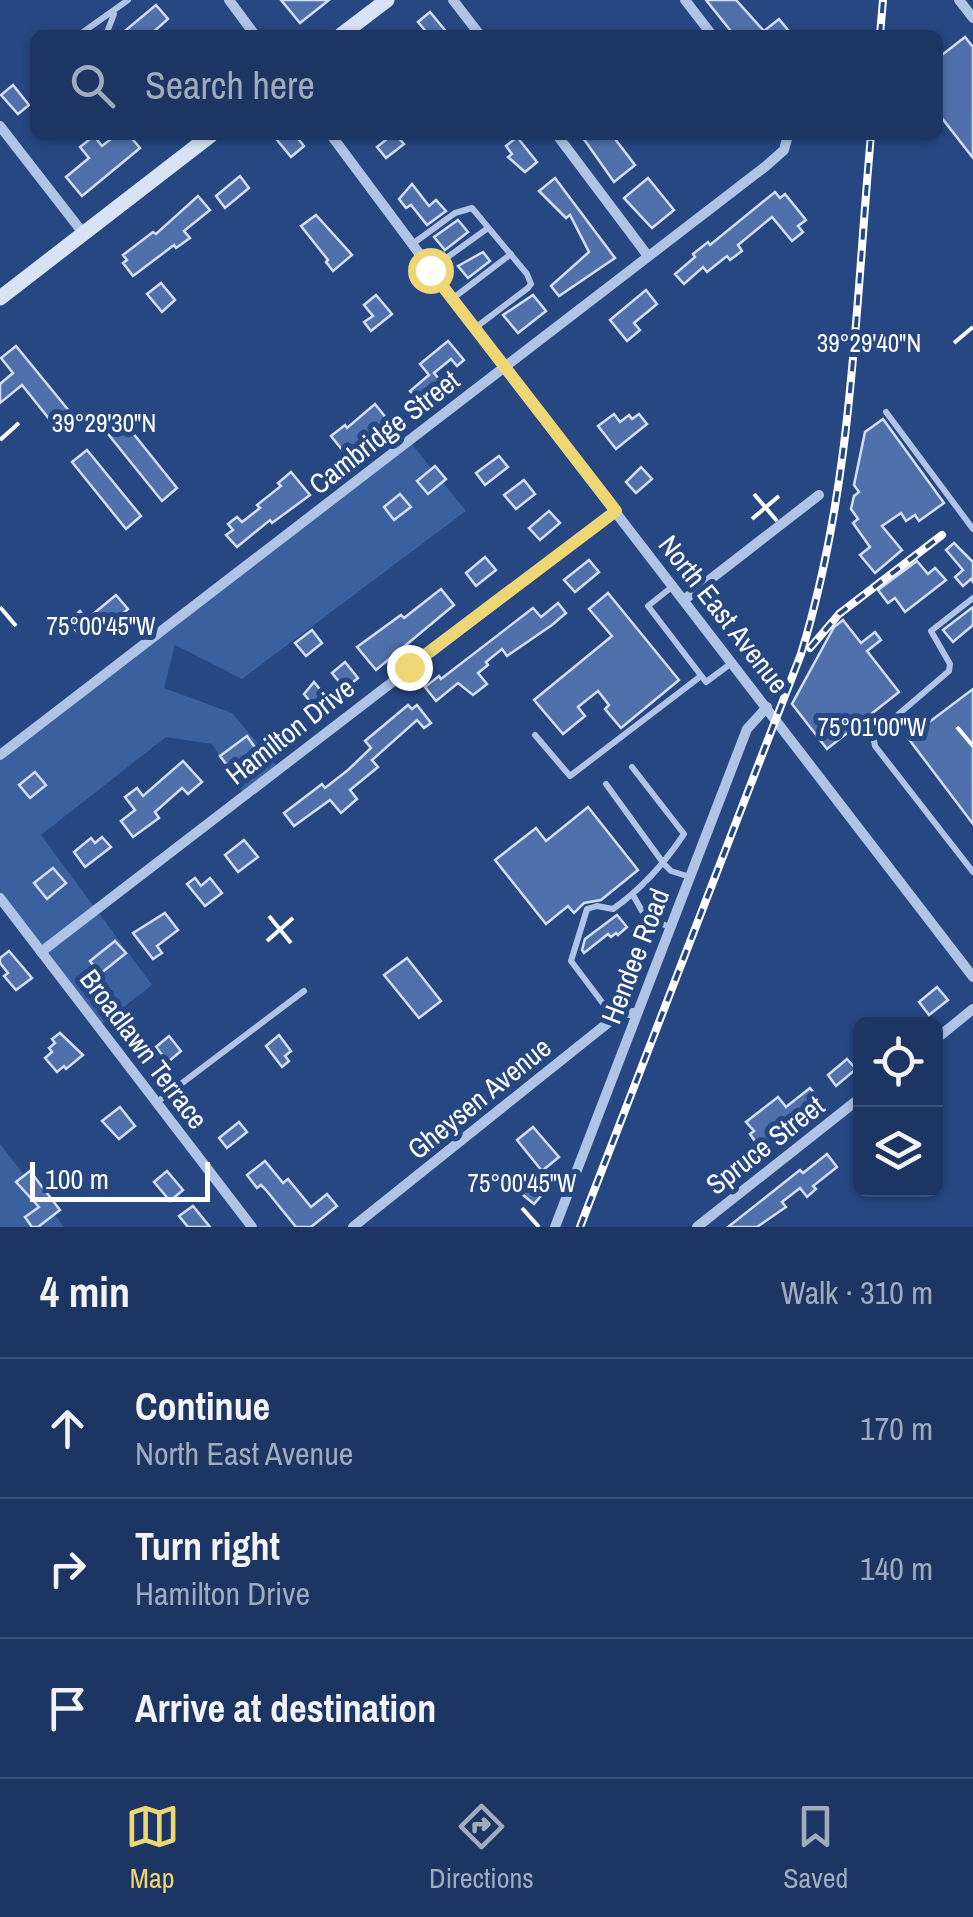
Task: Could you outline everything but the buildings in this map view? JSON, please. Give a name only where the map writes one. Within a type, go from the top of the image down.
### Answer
[{"type":"main road","points":[[349,30],[388,0]]},
{"type":"main road","points":[[0,298],[204,140]]},
{"type":"street","points":[[229,0],[251,30]]},
{"type":"street","points":[[453,0],[476,30]]},
{"type":"street","points":[[685,0],[708,30]]},
{"type":"street","points":[[959,0],[972,15]]},
{"type":"street","points":[[0,126],[83,233]]},
{"type":"street","name":"North East Avenue","points":[[335,140],[411,246],[973,976]]},
{"type":"street","points":[[561,140],[648,256]]},
{"type":"street","name":"Cambridge Street","points":[[0,756],[766,166],[784,150],[787,140]]},
{"type":"street","points":[[684,599],[819,495]]},
{"type":"street","name":"Hamilton Drive","points":[[41,952],[616,511]]},
{"type":"street","name":"Hendee Road","points":[[556,1227],[747,729],[767,707]]},
{"type":"street","name":"Broadlawn Terrace","points":[[0,898],[252,1227]]},
{"type":"street","points":[[943,1033],[973,1009]]},
{"type":"street","name":"Gheysen Avenue","points":[[352,1227],[614,1018],[624,1013],[637,1014]]},
{"type":"street","name":"Spruce Street","points":[[696,1227],[853,1104]]},
{"type":"lane","points":[[85,30],[128,0]]},
{"type":"lane","points":[[108,30],[114,13]]},
{"type":"lane","points":[[411,246],[455,213],[472,208],[510,254],[531,284],[474,328]]},
{"type":"lane","points":[[430,270],[488,228]]},
{"type":"lane","points":[[452,299],[510,254]]},
{"type":"lane","points":[[886,412],[973,529]]},
{"type":"lane","points":[[674,586],[648,606],[701,676],[706,682],[732,662]]},
{"type":"lane","points":[[973,598],[930,631],[950,664],[949,672],[873,736],[875,746],[973,872]]},
{"type":"lane","points":[[534,735],[570,776],[701,676]]},
{"type":"lane","points":[[614,1018],[570,961],[587,909],[613,909],[632,895],[664,864],[684,834],[632,767]]},
{"type":"lane","points":[[606,784],[664,864],[671,871],[690,877]]},
{"type":"lane","points":[[632,895],[646,918],[670,927]]},
{"type":"lane","points":[[156,1103],[304,991]]},
{"type":"shaded area","points":[[410,442],[466,511],[242,679],[175,645],[164,688],[232,713],[280,769],[245,796],[212,744],[166,737],[41,835],[152,985],[98,1027],[0,902],[0,757]]},
{"type":"shaded area","points":[[0,1144],[64,1227],[0,1227]]},
{"type":"railway","points":[[880,30],[883,0]]},
{"type":"railway","points":[[580,1227],[801,654],[832,526],[842,461],[871,140]]},
{"type":"railway","points":[[810,648],[839,614],[942,535]]},
{"type":"route","points":[[409,667],[616,511],[430,270]]}]
